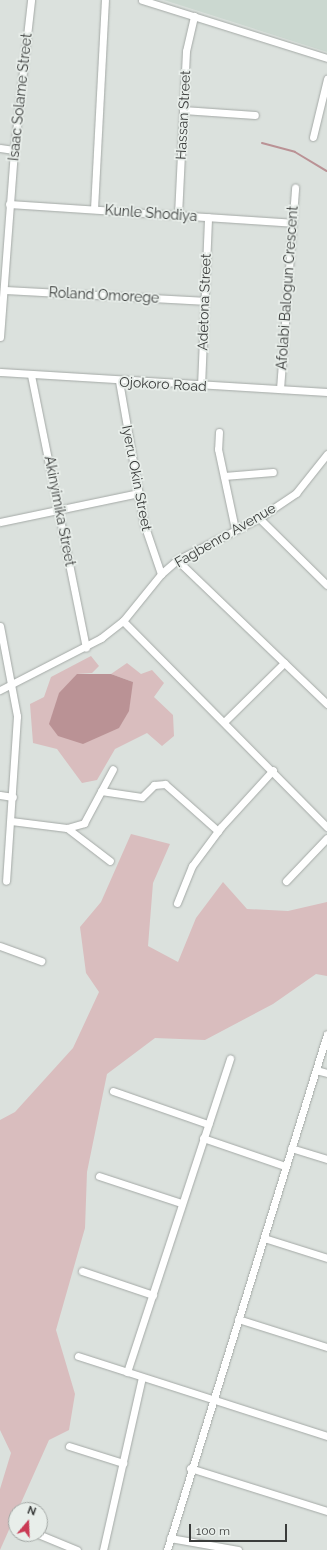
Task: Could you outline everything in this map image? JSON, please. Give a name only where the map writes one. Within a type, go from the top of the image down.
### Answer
[{"type":"street","name":"Isaac Solame Street","points":[[0,337],[4,290],[2,264],[31,0]]},
{"type":"street","points":[[94,210],[105,0]]},
{"type":"street","points":[[142,0],[327,58]]},
{"type":"street","name":"Hassan Street","points":[[178,215],[186,51],[194,16]]},
{"type":"street","points":[[314,137],[327,79]]},
{"type":"street","points":[[183,110],[255,116]]},
{"type":"street","points":[[0,148],[14,150]]},
{"type":"street","name":"Afolabi Balogun Crescent","points":[[280,389],[295,188]]},
{"type":"street","name":"Kunle Shodiya","points":[[9,204],[292,223]]},
{"type":"street","name":"Adetona Street","points":[[201,386],[208,217]]},
{"type":"street","name":"Roland Omorege","points":[[4,290],[204,301]]},
{"type":"street","name":"Ojokoro Road","points":[[0,372],[119,381],[327,392]]},
{"type":"street","name":"Akinyimika Street","points":[[31,375],[60,508],[86,648]]},
{"type":"street","name":"Iyeru Okin Street","points":[[119,381],[146,534],[161,574]]},
{"type":"street","points":[[219,432],[218,449],[235,528]]},
{"type":"street","name":"Fagbenro Avenue","points":[[0,690],[86,648],[123,621],[161,574],[177,560],[235,528],[259,518],[296,492],[324,466],[327,454]]},
{"type":"street","points":[[224,476],[273,472]]},
{"type":"street","points":[[0,522],[60,508],[139,493]]},
{"type":"street","points":[[259,518],[327,585]]},
{"type":"street","points":[[177,560],[327,704]]},
{"type":"street","points":[[123,621],[225,721],[327,827]]},
{"type":"street","points":[[0,626],[14,684],[17,720],[13,797],[6,881]]},
{"type":"street","points":[[225,721],[284,663]]},
{"type":"street","points":[[11,821],[67,828],[84,823],[113,769]]},
{"type":"street","points":[[177,904],[192,866],[218,831],[273,770]]},
{"type":"street","points":[[101,791],[142,797],[154,785],[165,784],[218,831]]},
{"type":"street","points":[[0,795],[13,797]]},
{"type":"street","points":[[67,828],[110,862]]},
{"type":"street","points":[[286,881],[327,838]]},
{"type":"street","points":[[0,948],[41,961]]},
{"type":"street","points":[[167,1550],[190,1468],[264,1238],[327,1034]]},
{"type":"street","points":[[127,1372],[230,1059]]},
{"type":"street","points":[[316,1070],[327,1073]]},
{"type":"street","points":[[113,1090],[208,1124]]},
{"type":"street","points":[[203,1138],[285,1166]]},
{"type":"street","points":[[291,1148],[327,1159]]},
{"type":"street","points":[[99,1176],[182,1203]]},
{"type":"street","points":[[264,1238],[327,1258]]},
{"type":"street","points":[[82,1271],[153,1295]]},
{"type":"street","points":[[238,1319],[327,1347]]},
{"type":"street","points":[[78,1356],[327,1436]]},
{"type":"street","points":[[104,1550],[142,1377]]},
{"type":"street","points":[[69,1446],[123,1463]]},
{"type":"street","points":[[190,1468],[327,1511]]},
{"type":"street","points":[[48,1538],[77,1550]]},
{"type":"street","points":[[170,1538],[238,1550]]},
{"type":"shaded area","points":[[164,0],[327,0],[327,52]]},
{"type":"shaded area","points":[[91,656],[99,666],[92,673],[77,674],[133,682],[111,674],[127,663],[141,674],[152,670],[164,683],[154,697],[173,715],[174,736],[162,746],[147,733],[115,749],[97,780],[82,783],[57,749],[33,743],[30,704],[44,697],[51,677]]},
{"type":"shaded area","points":[[77,674],[111,674],[133,682],[129,711],[119,728],[83,744],[58,736],[49,724],[59,693]]},
{"type":"shaded area","points":[[131,834],[170,844],[153,883],[148,946],[178,962],[196,918],[223,882],[247,909],[288,911],[327,902],[327,976],[316,974],[273,1004],[205,1040],[155,1038],[107,1074],[87,1172],[85,1228],[56,1330],[75,1394],[69,1430],[49,1440],[21,1502],[8,1502],[8,1532],[0,1550],[0,1489],[11,1453],[0,1430],[0,1120],[15,1112],[73,1048],[99,992],[86,973],[80,927],[101,902]]},
{"type":"waterway","points":[[262,143],[295,152],[327,171]]}]
